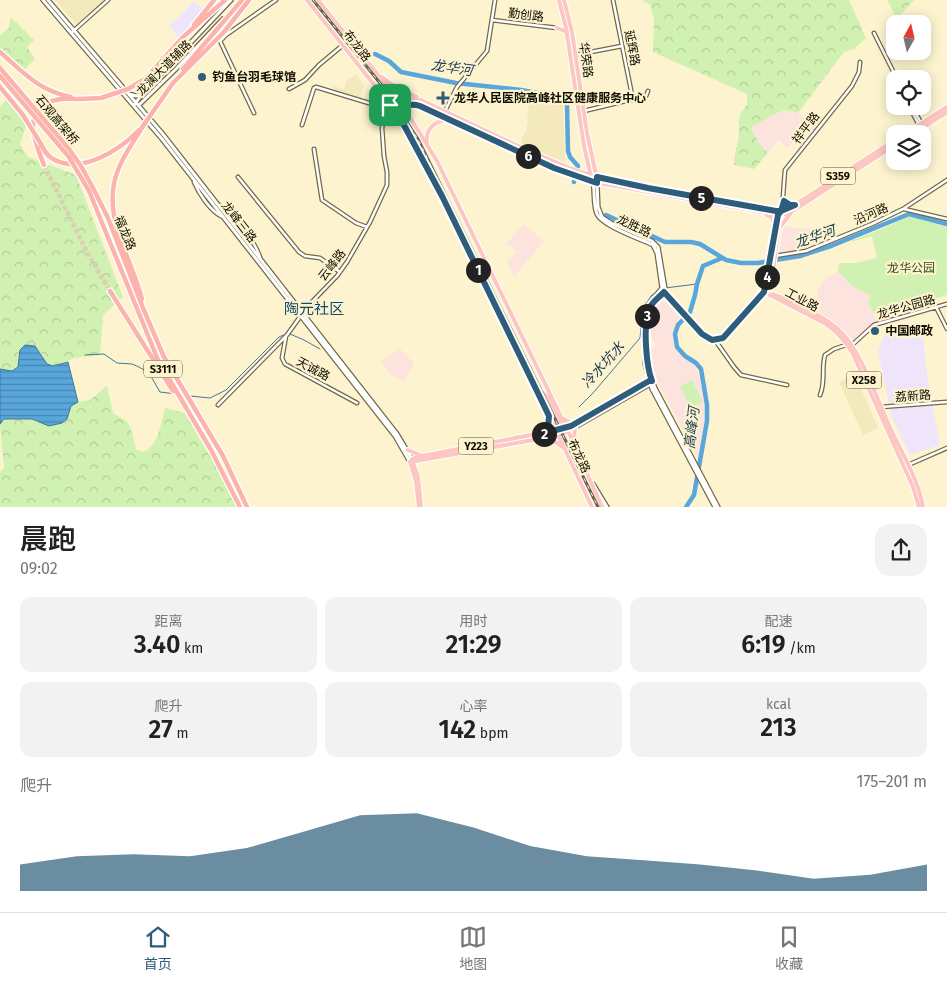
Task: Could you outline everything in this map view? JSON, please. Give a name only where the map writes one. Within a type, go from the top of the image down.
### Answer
[{"type":"highway","points":[[44,165],[33,137],[34,119],[41,107],[50,101],[61,99],[80,100],[108,97],[128,92],[144,82],[163,66],[214,0]]},
{"type":"highway","points":[[128,92],[149,75],[183,37],[225,0]]},
{"type":"highway","points":[[147,317],[137,282],[114,220],[112,205],[113,187],[119,168],[143,126],[194,54],[231,15],[242,0]]},
{"type":"highway","points":[[174,83],[224,32],[248,0]]},
{"type":"highway","points":[[0,52],[26,77],[39,86],[80,100]]},
{"type":"highway","name":"石观高架桥","points":[[0,68],[69,149],[81,166],[91,189]]},
{"type":"highway","name":"石观高架桥","points":[[0,76],[69,157],[91,189]]},
{"type":"highway","points":[[0,87],[23,115],[48,155],[60,162],[77,163],[93,161],[125,143],[143,126]]},
{"type":"highway","name":"福龙路","points":[[91,189],[126,284],[158,360],[201,432]]},
{"type":"highway","name":"福龙路","points":[[91,189],[108,218],[147,317]]},
{"type":"highway","points":[[110,292],[155,365],[201,432]]},
{"type":"highway","name":"S3111","points":[[147,317],[164,357],[216,444],[247,507]]},
{"type":"highway","name":"S3111","points":[[201,432],[239,505]]},
{"type":"main road","name":"龙峰三路","points":[[43,0],[128,92],[136,105],[218,204],[280,286]]},
{"type":"main road","name":"龙峰三路","points":[[48,0],[72,31],[136,105],[397,434],[408,450],[412,461]]},
{"type":"main road","name":"龙澜大道辅路","points":[[136,105],[142,94],[231,0]]},
{"type":"main road","name":"龙澜大道辅路","points":[[136,105],[147,99],[242,0]]},
{"type":"main road","name":"布龙路","points":[[307,0],[370,79],[405,127],[442,196],[558,433],[592,507]]},
{"type":"main road","name":"布龙路","points":[[318,0],[403,106],[428,146],[462,211],[567,429],[602,507]]},
{"type":"main road","name":"华荣路","points":[[558,0],[567,32],[584,146],[591,175],[595,183]]},
{"type":"main road","name":"华荣路","points":[[564,0],[570,20],[597,177],[595,183]]},
{"type":"main road","points":[[214,18],[219,23]]},
{"type":"main road","points":[[557,28],[562,26],[564,20]]},
{"type":"main road","points":[[557,28],[567,32]]},
{"type":"main road","points":[[370,79],[377,73],[393,85],[421,100],[520,147],[578,171],[648,188],[780,214]]},
{"type":"main road","points":[[128,92],[136,96],[142,94]]},
{"type":"main road","points":[[390,105],[412,98],[421,100]]},
{"type":"main road","points":[[146,115],[144,107],[147,99]]},
{"type":"main road","name":"S359","points":[[390,105],[395,107],[412,104],[418,105],[571,175],[595,183],[762,213],[780,214],[794,210],[886,151]]},
{"type":"main road","points":[[922,125],[947,107]]},
{"type":"main road","points":[[923,125],[947,112]]},
{"type":"main road","points":[[428,146],[427,135],[432,126],[442,121],[454,120]]},
{"type":"main road","points":[[584,146],[590,145]]},
{"type":"main road","name":"S359","points":[[780,214],[886,146]]},
{"type":"main road","points":[[578,171],[586,169],[588,161]]},
{"type":"main road","name":"龙胜路","points":[[595,183],[598,207],[602,217],[652,241],[658,247],[663,289]]},
{"type":"main road","points":[[784,201],[790,205],[795,205]]},
{"type":"main road","points":[[762,213],[772,218],[777,229],[794,210]]},
{"type":"main road","name":"工业路","points":[[766,291],[780,214]]},
{"type":"main road","name":"工业路","points":[[766,291],[770,280],[772,263]]},
{"type":"main road","points":[[770,280],[771,290],[778,296]]},
{"type":"main road","points":[[663,289],[651,305],[647,317],[646,358],[650,382],[716,507]]},
{"type":"main road","name":"工业路","points":[[766,291],[835,326],[849,345],[881,406],[917,484],[923,507]]},
{"type":"main road","name":"工业路","points":[[766,291],[826,324],[849,345],[913,487],[919,507]]},
{"type":"main road","name":"龙峰三路","points":[[302,314],[412,461]]},
{"type":"main road","points":[[567,429],[650,382]]},
{"type":"main road","points":[[567,429],[575,427],[650,382]]},
{"type":"main road","points":[[650,382],[697,466],[699,474]]},
{"type":"main road","points":[[543,391],[545,385]]},
{"type":"main road","points":[[536,389],[546,394],[562,425],[567,429]]},
{"type":"main road","points":[[549,416],[548,428],[541,436],[554,441],[566,451]]},
{"type":"main road","points":[[560,416],[569,422],[579,422]]},
{"type":"main road","points":[[574,445],[575,427]]},
{"type":"main road","name":"Y223","points":[[412,461],[424,456],[558,433],[567,429]]},
{"type":"main road","name":"Y223","points":[[412,461],[428,460],[541,436]]},
{"type":"main road","points":[[408,450],[414,454],[424,456]]},
{"type":"main road","points":[[420,507],[418,477],[420,465],[428,460]]},
{"type":"main road","points":[[412,461],[418,477]]},
{"type":"main road","points":[[412,461],[420,507]]},
{"type":"main road","points":[[590,480],[600,493],[607,507]]},
{"type":"street","points":[[72,31],[108,0]]},
{"type":"street","points":[[254,113],[220,41],[276,0]]},
{"type":"street","points":[[445,111],[458,85],[487,51],[495,0]]},
{"type":"street","name":"延辉路","points":[[613,0],[633,100]]},
{"type":"street","name":"勤创路","points":[[492,20],[557,28]]},
{"type":"street","points":[[874,33],[892,70]]},
{"type":"street","points":[[289,90],[305,80],[319,65],[343,45]]},
{"type":"street","points":[[576,55],[622,46]]},
{"type":"street","name":"祥平路","points":[[780,214],[784,201],[783,176],[785,170],[852,86],[858,75],[860,62]]},
{"type":"street","points":[[302,125],[315,87],[382,107],[390,105]]},
{"type":"street","points":[[584,110],[633,100],[646,96],[648,91]]},
{"type":"street","name":"云峰路","points":[[218,405],[287,335],[302,314],[340,272],[367,227],[387,184],[382,128],[385,112],[390,105]]},
{"type":"street","points":[[314,148],[322,200],[356,223],[367,227]]},
{"type":"street","points":[[238,177],[298,252],[305,256],[320,258],[340,272]]},
{"type":"street","points":[[903,209],[947,180]]},
{"type":"street","name":"沿河路","points":[[773,257],[806,251],[903,209],[947,219]]},
{"type":"street","points":[[663,289],[705,337],[715,340],[741,375],[786,385]]},
{"type":"street","points":[[715,340],[728,334],[766,291]]},
{"type":"street","name":"龙华公园路","points":[[820,395],[824,386],[823,360],[825,355],[834,349],[849,345],[874,324],[947,304]]},
{"type":"street","points":[[936,307],[947,329]]},
{"type":"street","name":"天诚路","points":[[287,335],[282,358],[285,364],[357,403]]},
{"type":"street","name":"荔新路","points":[[881,406],[947,402]]},
{"type":"street","points":[[908,465],[947,448]]},
{"type":"shaded area","points":[[55,0],[104,0],[76,24]]},
{"type":"shaded area","points":[[193,1],[203,9],[179,38],[169,25]]},
{"type":"shaded area","points":[[356,75],[364,85],[360,99],[333,91],[334,86],[344,89],[346,81]]},
{"type":"shaded area","points":[[534,96],[551,99],[563,105],[565,163],[522,144],[521,140],[529,120],[527,119],[529,102]]},
{"type":"shaded area","points":[[785,110],[798,113],[816,128],[809,135],[804,130],[787,148],[779,140],[768,153],[758,142],[750,128]]},
{"type":"shaded area","points":[[524,224],[544,241],[514,277],[507,262],[517,251],[507,243]]},
{"type":"shaded area","points":[[783,228],[817,229],[815,245],[801,251],[779,254]]},
{"type":"shaded area","points":[[838,271],[851,285],[870,296],[868,304],[877,321],[854,340],[832,320],[808,307],[817,297],[818,289],[824,280]]},
{"type":"shaded area","points":[[662,297],[668,297],[683,316],[678,320],[674,334],[673,342],[675,347],[680,354],[695,365],[701,382],[707,382],[710,414],[706,414],[698,458],[657,381],[650,359],[650,350],[656,346],[650,334],[650,315],[655,304]]},
{"type":"shaded area","points":[[923,334],[926,367],[940,445],[910,455],[891,415],[878,350],[884,335]]},
{"type":"shaded area","points":[[399,348],[414,363],[405,381],[392,376],[381,362]]},
{"type":"shaded area","points":[[855,375],[878,428],[863,435],[839,382]]},
{"type":"green space","points":[[642,0],[849,0],[866,38],[854,49],[844,52],[798,113],[785,110],[772,115],[751,128],[758,142],[768,153],[754,169],[734,165],[739,135],[739,118],[747,105],[747,94],[653,52],[654,19],[650,5]]},
{"type":"green space","points":[[887,0],[914,0],[901,15],[895,15]]},
{"type":"green space","points":[[12,18],[34,40],[27,47],[35,59],[23,71],[0,49],[0,35],[9,28],[10,19]]},
{"type":"green space","points":[[6,100],[27,123],[20,144],[28,157],[76,175],[123,297],[103,315],[100,355],[79,357],[51,365],[47,364],[41,353],[20,350],[18,367],[12,371],[0,369],[0,106]]},
{"type":"green space","name":"龙华公园","points":[[909,216],[947,227],[947,295],[875,315],[868,304],[870,296],[851,285],[838,271],[839,263],[856,263],[877,258],[872,236],[851,241]]},
{"type":"green space","points":[[692,380],[703,402],[691,408],[680,387]]},
{"type":"green space","points":[[107,386],[113,413],[124,419],[129,425],[137,450],[144,452],[153,444],[159,433],[165,408],[185,413],[229,489],[237,507],[0,507],[0,472],[4,468],[0,424],[4,419],[32,419],[43,424],[67,419],[71,406],[78,402],[90,400]]},
{"type":"water","points":[[25,345],[35,346],[47,364],[53,366],[68,362],[78,402],[71,406],[67,419],[62,423],[49,426],[32,419],[4,419],[0,424],[0,369],[12,371],[18,367],[20,350]]},
{"type":"waterway","name":"龙华河","points":[[375,54],[389,61],[401,72],[456,83],[521,90],[554,96],[565,101],[567,105],[568,151],[570,157],[578,166],[574,182]]},
{"type":"waterway","name":"龙华河","points":[[606,215],[665,242],[700,244],[726,260],[741,263],[758,263],[800,256],[831,246],[909,214],[947,224]]},
{"type":"waterway","name":"高峰河","points":[[686,507],[694,495],[707,421],[707,405],[701,369],[677,347],[675,334],[678,325],[690,312],[703,266],[722,258]]},
{"type":"waterway","name":"冷水坑水","points":[[665,288],[697,284]]},
{"type":"waterway","name":"冷水坑水","points":[[579,407],[640,338],[643,309],[651,296],[659,290]]},
{"type":"waterway","name":"冷水坑水","points":[[190,396],[210,398],[226,390],[279,337],[286,334]]},
{"type":"waterway","name":"冷水坑水","points":[[290,334],[320,349]]},
{"type":"waterway","points":[[85,355],[104,354],[117,363],[132,364],[149,373],[160,392],[176,394]]},
{"type":"tunnel","points":[[44,165],[88,254],[110,291]]},
{"type":"railway","points":[[313,0],[388,93],[418,139],[598,507]]},
{"type":"place","name":"钓鱼台羽毛球馆","points":[[202,77]]},
{"type":"place","name":"龙华人民医院高峰社区健康服务中心","points":[[443,98]]},
{"type":"place","name":"中国邮政","points":[[875,331]]},
{"type":"district","name":"陶元社区","points":[[314,309]]},
{"type":"route","points":[[390,105],[401,107],[412,104],[420,106],[454,120],[554,168],[597,183],[597,177],[776,211],[781,211],[784,201],[790,205],[795,205],[781,211],[778,215],[764,292],[728,334],[723,338],[715,340],[708,339],[702,334],[667,293],[664,292],[651,305],[647,317],[646,358],[652,381],[571,426],[559,431],[541,434],[548,428],[549,416],[506,324],[442,196],[405,127],[390,105]]}]
